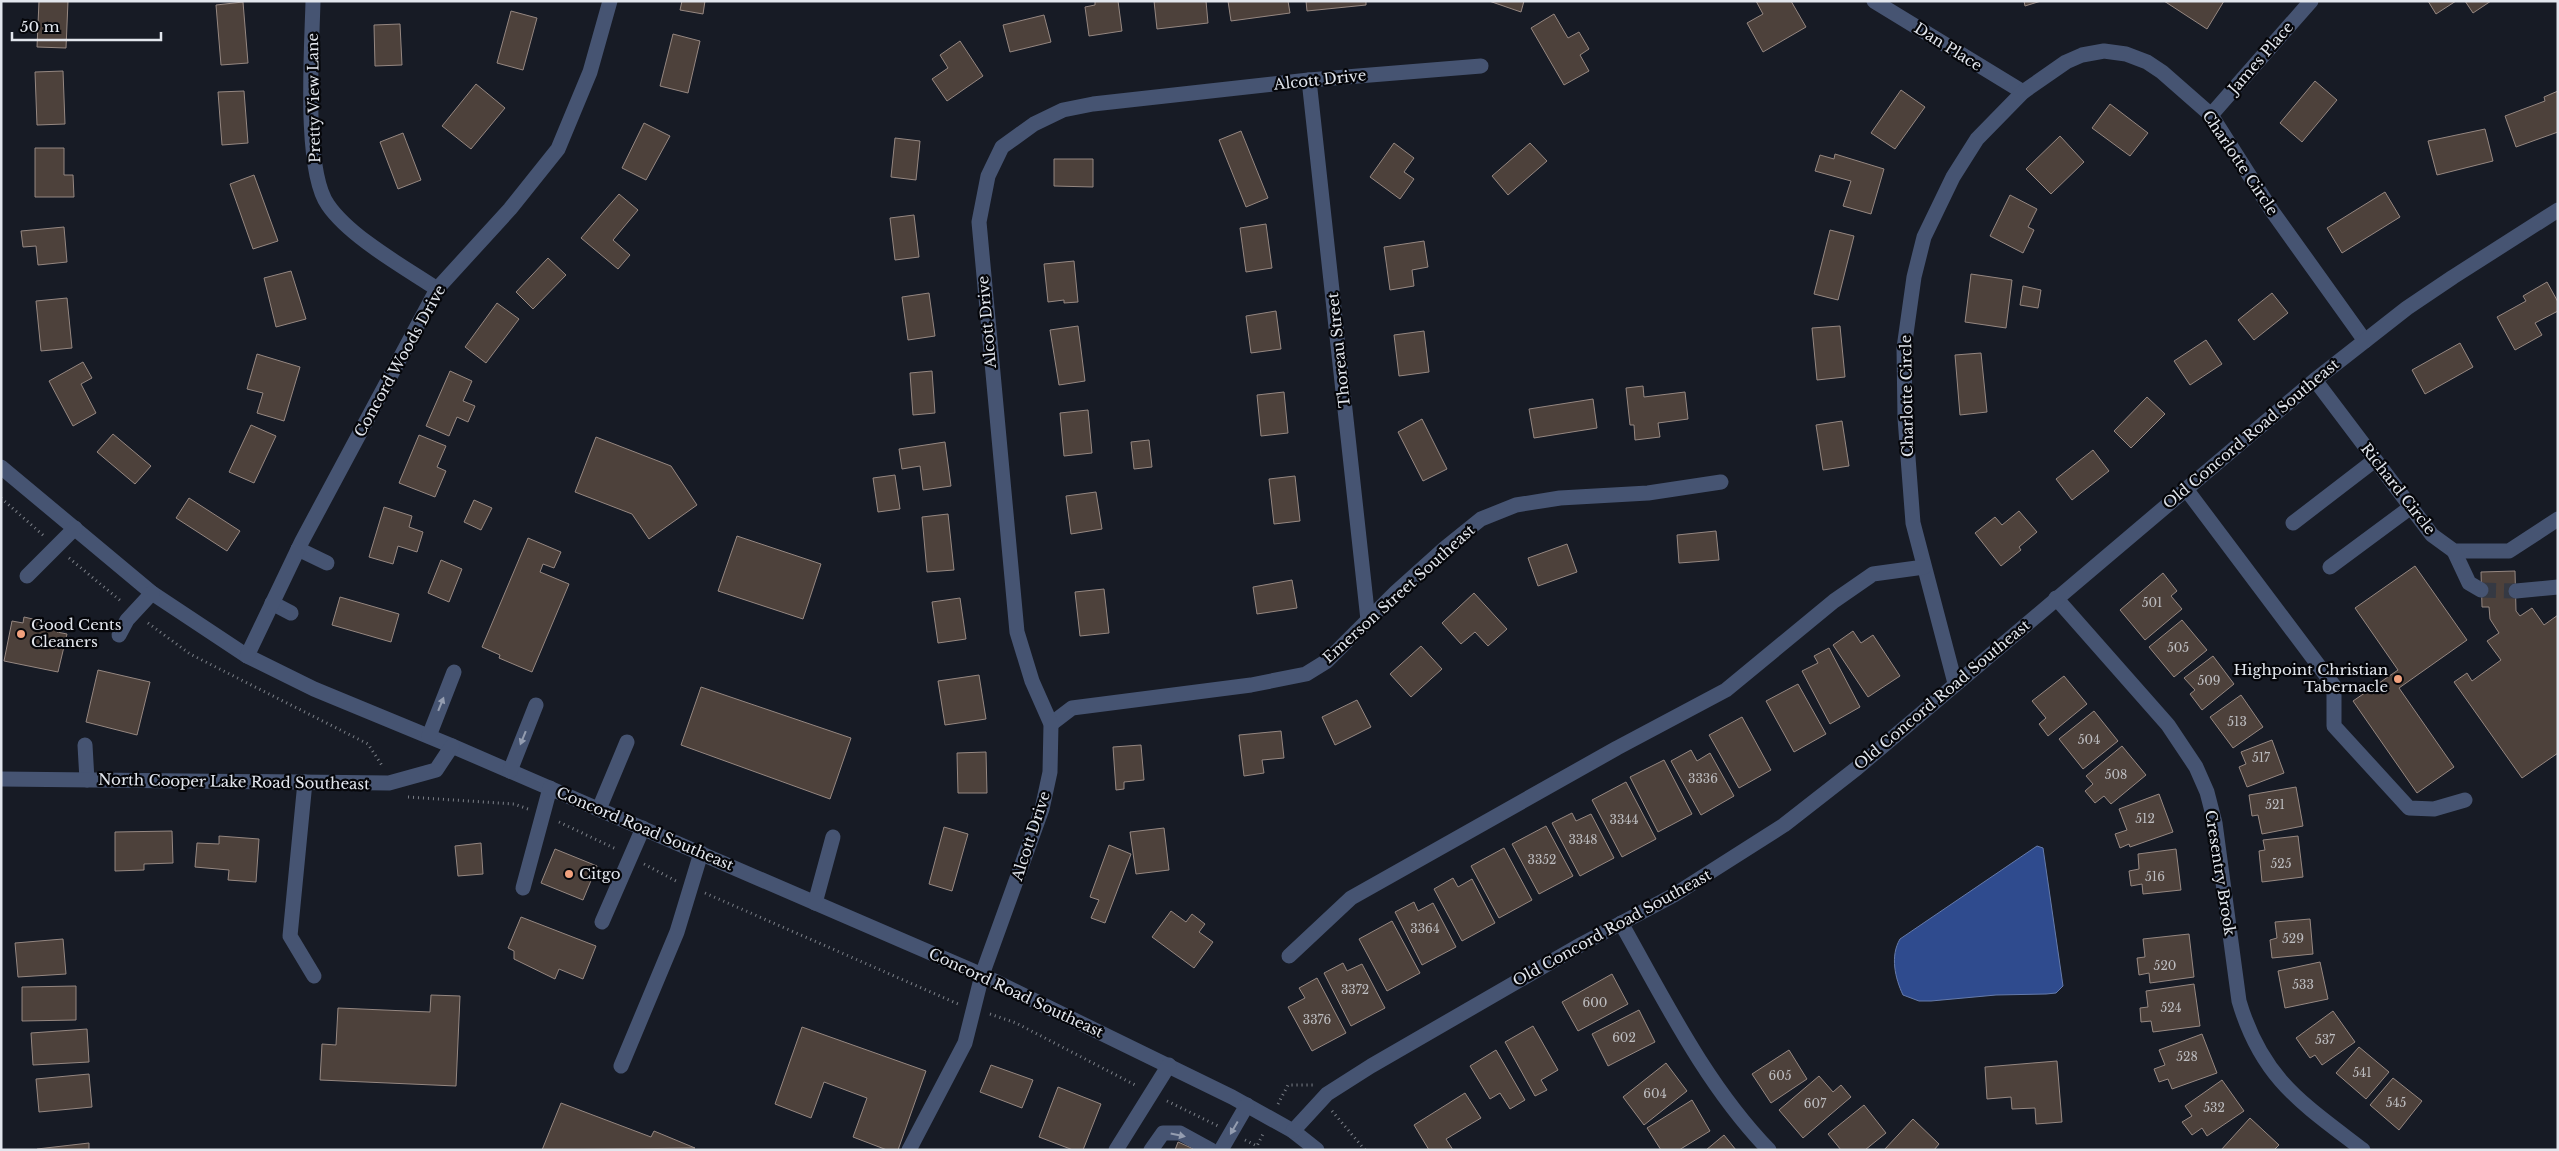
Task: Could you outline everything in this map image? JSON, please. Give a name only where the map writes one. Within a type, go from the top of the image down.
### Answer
[{"type":"street","name":"Pretty View Lane","points":[[313,1],[312,128],[317,178],[328,205],[353,230],[437,289]]},
{"type":"street","name":"Concord Woods Drive","points":[[247,656],[298,549],[437,289],[510,209],[558,149],[590,72],[610,1]]},
{"type":"street","name":"Dan Place","points":[[1874,1],[2022,92]]},
{"type":"street","name":"James Place","points":[[2211,115],[2311,1]]},
{"type":"street","name":"Charlotte Circle","points":[[1954,683],[1913,523],[1905,418],[1904,348],[1914,277],[1924,236],[1953,177],[1977,139],[2022,92],[2066,62],[2082,55],[2112,52],[2126,54],[2147,62],[2211,115],[2272,211],[2365,341]]},
{"type":"street","name":"Alcott Drive","points":[[909,1150],[965,1042],[982,975],[1042,809],[1050,772],[1051,724],[1032,681],[1016,632],[979,222],[988,176],[1002,147],[1034,124],[1063,110],[1187,92],[1481,66]]},
{"type":"street","name":"Thoreau Street","points":[[1309,80],[1368,620]]},
{"type":"street","name":"Old Concord Road Southeast","points":[[1293,1131],[1327,1094],[1371,1066],[1621,923],[1674,895],[1784,825],[1857,768],[1954,683],[2315,380],[2453,276],[2558,210]]},
{"type":"street","name":"Richard Circle","points":[[2315,380],[2432,535],[2454,551]]},
{"type":"street","points":[[2293,523],[2375,460]]},
{"type":"street","name":"Concord Road Southeast","points":[[1,467],[152,593],[247,656],[314,689],[429,736],[982,975],[1247,1105],[1293,1131],[1312,1148]]},
{"type":"street","name":"Emerson Street Southeast","points":[[1051,724],[1072,708],[1251,685],[1306,674],[1327,660],[1445,548],[1481,519],[1516,505],[1560,498],[1648,494],[1721,482]]},
{"type":"street","points":[[2186,489],[2334,686],[2334,726],[2409,808],[2434,809],[2465,800]]},
{"type":"street","points":[[2330,567],[2411,507]]},
{"type":"street","points":[[2481,590],[2469,583],[2454,551],[2509,551],[2558,519]]},
{"type":"street","points":[[27,576],[75,528]]},
{"type":"street","points":[[298,549],[327,563]]},
{"type":"street","points":[[1290,956],[1351,898],[1574,772],[1726,690],[1834,601],[1873,574],[1924,567]]},
{"type":"street","points":[[2516,591],[2558,587]]},
{"type":"street","points":[[119,635],[127,620],[152,593]]},
{"type":"street","name":"Cresentry Brook","points":[[2056,598],[2168,725],[2196,767],[2207,792],[2214,823],[2239,1001],[2246,1026],[2260,1054],[2274,1075],[2294,1094],[2363,1150]]},
{"type":"street","points":[[272,603],[291,613]]},
{"type":"street","points":[[429,736],[454,672]]},
{"type":"street","points":[[510,771],[536,705]]},
{"type":"street","points":[[600,810],[627,742]]},
{"type":"street","points":[[85,745],[87,780]]},
{"type":"street","name":"North Cooper Lake Road Southeast","points":[[1,779],[389,784],[436,770],[452,746]]},
{"type":"street","points":[[305,782],[290,936],[314,976]]},
{"type":"street","points":[[523,888],[550,788]]},
{"type":"street","points":[[602,922],[643,828]]},
{"type":"street","points":[[814,902],[833,836]]},
{"type":"street","points":[[621,1066],[677,932],[700,853]]},
{"type":"street","points":[[1621,923],[1695,1053],[1726,1099],[1769,1150]]},
{"type":"street","points":[[1116,1150],[1169,1066]]},
{"type":"street","points":[[1221,1150],[1247,1105]]},
{"type":"street","points":[[1151,1150],[1163,1133],[1180,1133],[1211,1150]]},
{"type":"water","points":[[2037,846],[2043,848],[2063,986],[2056,993],[1996,995],[1931,1001],[1919,1001],[1903,995],[1894,960],[1900,939]]},
{"type":"building","points":[[39,1],[68,1],[66,48],[37,47]]},
{"type":"building","points":[[682,1],[705,1],[703,14],[680,10]]},
{"type":"building","points":[[1095,1],[1118,1],[1122,31],[1089,36],[1085,7],[1095,5]]},
{"type":"building","points":[[1154,1],[1206,1],[1208,23],[1157,29]]},
{"type":"building","points":[[1228,1],[1288,1],[1290,13],[1231,21]]},
{"type":"building","points":[[1306,1],[1366,1],[1366,5],[1307,11]]},
{"type":"building","points":[[1489,1],[1524,1],[1521,12]]},
{"type":"building","points":[[1756,1],[1791,1],[1806,27],[1763,52],[1747,23],[1763,14]]},
{"type":"building","points":[[2024,1],[2041,1],[2025,6]]},
{"type":"building","points":[[2164,1],[2224,1],[2207,29]]},
{"type":"building","points":[[2428,1],[2456,1],[2436,14]]},
{"type":"building","points":[[2465,1],[2491,1],[2473,13]]},
{"type":"building","points":[[243,2],[248,63],[221,65],[216,5]]},
{"type":"building","points":[[511,11],[537,18],[523,70],[497,63]]},
{"type":"building","points":[[1554,14],[1568,38],[1579,32],[1589,49],[1580,55],[1589,71],[1564,85],[1531,28]]},
{"type":"building","points":[[1044,15],[1051,42],[1010,52],[1003,25]]},
{"type":"building","points":[[400,24],[402,65],[375,66],[374,25]]},
{"type":"building","points":[[673,34],[700,41],[688,93],[660,86]]},
{"type":"building","points":[[960,41],[983,76],[947,101],[932,79],[948,68],[940,55]]},
{"type":"building","points":[[63,71],[65,124],[37,125],[35,72]]},
{"type":"building","points":[[2315,81],[2337,100],[2302,142],[2280,123]]},
{"type":"building","points":[[476,84],[505,108],[471,149],[442,126]]},
{"type":"building","points":[[1901,90],[1925,107],[1895,149],[1871,133]]},
{"type":"building","points":[[244,91],[248,143],[222,145],[218,92]]},
{"type":"building","points":[[2558,91],[2558,132],[2516,147],[2505,116],[2545,101],[2544,97]]},
{"type":"building","points":[[2110,104],[2148,133],[2130,156],[2092,128]]},
{"type":"building","points":[[644,123],[670,136],[646,180],[622,168]]},
{"type":"building","points":[[2485,129],[2493,161],[2437,175],[2428,141]]},
{"type":"building","points":[[1241,131],[1268,198],[1246,207],[1219,140]]},
{"type":"building","points":[[403,133],[421,180],[398,189],[380,142]]},
{"type":"building","points":[[2060,136],[2084,162],[2051,194],[2026,169]]},
{"type":"building","points":[[895,138],[920,141],[916,180],[891,177]]},
{"type":"building","points":[[1394,143],[1414,158],[1404,172],[1414,179],[1400,199],[1370,177]]},
{"type":"building","points":[[1530,143],[1547,161],[1508,195],[1492,176]]},
{"type":"building","points":[[35,148],[64,148],[64,175],[73,175],[74,197],[35,197]]},
{"type":"building","points":[[1835,154],[1884,169],[1871,214],[1843,206],[1851,181],[1815,171],[1820,155],[1834,159]]},
{"type":"building","points":[[1054,159],[1093,159],[1093,187],[1054,186]]},
{"type":"building","points":[[254,175],[278,241],[253,249],[230,184]]},
{"type":"building","points":[[2385,192],[2400,217],[2342,253],[2327,228]]},
{"type":"building","points":[[619,194],[638,210],[613,240],[630,255],[618,269],[581,238]]},
{"type":"building","points":[[2010,195],[2037,209],[2028,227],[2034,230],[2023,253],[1990,236]]},
{"type":"building","points":[[914,215],[919,257],[895,260],[890,218]]},
{"type":"building","points":[[1266,224],[1272,268],[1246,272],[1240,228]]},
{"type":"building","points":[[64,227],[67,262],[38,265],[36,246],[23,247],[21,231]]},
{"type":"building","points":[[1830,230],[1854,236],[1838,300],[1814,294]]},
{"type":"building","points":[[1424,241],[1428,267],[1412,270],[1414,286],[1390,290],[1384,247]]},
{"type":"building","points":[[548,258],[566,275],[533,309],[516,292]]},
{"type":"building","points":[[1074,261],[1078,302],[1064,303],[1064,300],[1048,302],[1044,264]]},
{"type":"building","points":[[291,271],[306,319],[276,327],[264,278]]},
{"type":"building","points":[[1971,274],[2012,280],[2006,328],[1965,322]]},
{"type":"building","points":[[2547,282],[2558,302],[2558,311],[2535,323],[2542,335],[2515,350],[2497,317],[2526,301],[2523,296]]},
{"type":"building","points":[[2023,286],[2041,290],[2038,308],[2020,305]]},
{"type":"building","points":[[929,293],[935,336],[908,340],[902,297]]},
{"type":"building","points":[[2272,293],[2288,313],[2254,340],[2238,320]]},
{"type":"building","points":[[67,298],[72,348],[41,351],[36,301]]},
{"type":"building","points":[[497,303],[519,319],[486,363],[465,347]]},
{"type":"building","points":[[1276,311],[1281,349],[1251,353],[1246,316]]},
{"type":"building","points":[[1078,326],[1085,381],[1059,385],[1050,330]]},
{"type":"building","points":[[1840,326],[1845,377],[1817,380],[1812,328]]},
{"type":"building","points":[[1424,331],[1429,372],[1399,376],[1394,335]]},
{"type":"building","points":[[2206,340],[2222,364],[2190,385],[2174,361]]},
{"type":"building","points":[[2460,343],[2473,367],[2425,394],[2412,370]]},
{"type":"building","points":[[1981,353],[1987,412],[1960,415],[1955,355]]},
{"type":"building","points":[[257,354],[300,367],[284,421],[257,413],[263,393],[247,389]]},
{"type":"building","points":[[83,362],[92,378],[81,384],[96,413],[73,426],[49,381]]},
{"type":"building","points":[[450,371],[472,381],[463,401],[475,406],[468,422],[457,417],[449,436],[426,426]]},
{"type":"building","points":[[932,371],[935,413],[913,415],[910,373]]},
{"type":"building","points":[[1643,386],[1644,397],[1685,392],[1688,419],[1658,423],[1660,437],[1635,440],[1634,425],[1630,425],[1626,388]]},
{"type":"building","points":[[1284,392],[1288,433],[1261,436],[1257,395]]},
{"type":"building","points":[[2147,397],[2165,414],[2131,448],[2114,431]]},
{"type":"building","points":[[1593,399],[1597,428],[1534,438],[1529,409]]},
{"type":"building","points":[[1088,410],[1092,453],[1064,456],[1060,413]]},
{"type":"building","points":[[1422,419],[1447,469],[1423,481],[1398,432]]},
{"type":"building","points":[[1842,421],[1849,466],[1823,470],[1816,425]]},
{"type":"building","points":[[251,425],[276,436],[254,483],[229,472]]},
{"type":"building","points":[[113,434],[151,466],[135,484],[97,452]]},
{"type":"building","points":[[419,435],[446,446],[437,467],[446,471],[435,497],[399,483]]},
{"type":"building","points":[[596,437],[671,466],[697,505],[649,539],[632,514],[575,492]]},
{"type":"building","points":[[1149,440],[1152,467],[1134,469],[1131,442]]},
{"type":"building","points":[[945,442],[951,486],[923,490],[920,466],[902,469],[899,449]]},
{"type":"building","points":[[2093,450],[2109,471],[2072,500],[2056,479]]},
{"type":"building","points":[[895,475],[900,509],[878,512],[873,478]]},
{"type":"building","points":[[1295,476],[1300,521],[1274,524],[1269,479]]},
{"type":"building","points":[[1096,492],[1102,529],[1071,534],[1066,496]]},
{"type":"building","points":[[189,498],[240,531],[227,551],[176,518]]},
{"type":"building","points":[[474,500],[492,508],[481,530],[464,522]]},
{"type":"building","points":[[384,507],[412,516],[409,527],[423,532],[417,552],[398,546],[393,564],[369,557]]},
{"type":"building","points":[[2019,511],[2037,532],[2019,547],[2021,550],[2001,566],[1975,533],[1995,517],[2002,525]]},
{"type":"building","points":[[948,514],[954,570],[927,572],[922,517]]},
{"type":"building","points":[[1716,531],[1719,560],[1679,563],[1677,535]]},
{"type":"building","points":[[737,536],[821,564],[803,619],[718,591]]},
{"type":"building","points":[[528,538],[561,552],[554,568],[543,564],[540,572],[569,584],[532,672],[499,658],[500,655],[482,647]]},
{"type":"building","points":[[1567,544],[1577,572],[1538,586],[1528,558]]},
{"type":"building","points":[[441,560],[462,569],[449,602],[428,593]]},
{"type":"building","name":"Highpoint Christian Tabernacle","points":[[2415,566],[2467,640],[2399,688],[2454,767],[2417,793],[2353,701],[2398,670],[2355,608]]},
{"type":"building","points":[[2515,571],[2516,611],[2520,616],[2532,608],[2544,625],[2558,615],[2558,753],[2522,778],[2454,682],[2467,673],[2472,681],[2501,660],[2487,641],[2499,633],[2490,619],[2489,607],[2482,607],[2481,572]]},
{"type":"building","points":[[2163,573],[2177,591],[2171,596],[2182,609],[2145,640],[2120,610]]},
{"type":"building","points":[[1292,580],[1297,608],[1257,614],[1253,587]]},
{"type":"building","points":[[1104,589],[1109,633],[1080,636],[1075,592]]},
{"type":"building","points":[[1474,593],[1507,629],[1488,646],[1475,632],[1461,644],[1442,623]]},
{"type":"building","points":[[340,597],[399,614],[391,642],[332,625]]},
{"type":"building","points":[[960,598],[966,639],[938,643],[932,602]]},
{"type":"building","points":[[24,617],[59,625],[57,632],[67,634],[58,672],[4,661],[12,621],[23,623]]},
{"type":"building","points":[[2182,620],[2207,650],[2174,677],[2149,647]]},
{"type":"building","points":[[1853,631],[1861,643],[1873,635],[1900,676],[1868,697],[1833,645]]},
{"type":"building","points":[[1421,646],[1442,669],[1411,697],[1390,674]]},
{"type":"building","points":[[1829,648],[1860,707],[1830,724],[1802,671],[1818,663],[1814,656]]},
{"type":"building","points":[[2213,656],[2234,684],[2202,710],[2190,694],[2195,690],[2184,678]]},
{"type":"building","points":[[98,670],[150,682],[137,735],[86,722]]},
{"type":"building","points":[[979,675],[986,719],[945,725],[938,681]]},
{"type":"building","points":[[2064,676],[2087,704],[2048,736],[2039,724],[2046,718],[2032,701]]},
{"type":"building","points":[[1798,684],[1826,734],[1794,752],[1766,701]]},
{"type":"building","points":[[701,687],[851,738],[830,799],[681,745]]},
{"type":"building","points":[[2241,695],[2263,727],[2233,748],[2210,717]]},
{"type":"building","points":[[1357,700],[1371,727],[1335,745],[1322,717]]},
{"type":"building","points":[[2094,711],[2118,741],[2083,769],[2059,739]]},
{"type":"building","points":[[1742,717],[1771,770],[1739,788],[1709,735]]},
{"type":"building","points":[[1281,731],[1284,758],[1262,760],[1264,773],[1244,776],[1239,735]]},
{"type":"building","points":[[2272,740],[2284,773],[2247,787],[2239,767],[2246,764],[2241,752]]},
{"type":"building","points":[[1141,745],[1144,780],[1124,782],[1124,789],[1116,790],[1113,747]]},
{"type":"building","points":[[2122,746],[2146,775],[2111,804],[2104,796],[2095,803],[2085,791],[2093,784],[2086,776]]},
{"type":"building","points":[[1691,750],[1697,761],[1710,753],[1734,796],[1701,815],[1671,761]]},
{"type":"building","points":[[986,752],[987,793],[958,793],[957,753]]},
{"type":"building","points":[[1664,760],[1692,814],[1658,832],[1630,777]]},
{"type":"building","points":[[1626,782],[1656,839],[1622,857],[1592,800]]},
{"type":"building","points":[[2296,787],[2303,826],[2262,834],[2258,815],[2252,816],[2249,795]]},
{"type":"building","points":[[2159,794],[2173,832],[2130,847],[2129,844],[2120,848],[2115,834],[2127,830],[2119,809]]},
{"type":"building","points":[[1572,813],[1576,821],[1591,814],[1614,858],[1580,876],[1552,823]]},
{"type":"building","points":[[1546,826],[1573,876],[1539,894],[1512,844]]},
{"type":"building","points":[[944,827],[968,834],[952,891],[929,884]]},
{"type":"building","points":[[1164,828],[1169,870],[1136,874],[1130,832]]},
{"type":"building","points":[[172,831],[173,863],[144,864],[144,870],[115,871],[115,832]]},
{"type":"building","points":[[219,836],[259,839],[256,882],[228,880],[229,870],[195,867],[197,843],[219,844]]},
{"type":"building","points":[[2298,836],[2303,877],[2262,882],[2259,851],[2265,850],[2263,840]]},
{"type":"building","points":[[481,843],[483,874],[458,876],[455,846]]},
{"type":"building","points":[[1109,845],[1131,854],[1105,923],[1091,918],[1099,900],[1090,897]]},
{"type":"building","points":[[1504,848],[1532,900],[1499,918],[1471,866]]},
{"type":"building","name":"Citgo","points":[[555,849],[597,866],[583,900],[541,883]]},
{"type":"building","points":[[2176,849],[2181,890],[2143,894],[2142,884],[2131,886],[2129,871],[2139,869],[2138,854]]},
{"type":"building","points":[[1453,878],[1458,887],[1472,879],[1495,923],[1462,941],[1434,889]]},
{"type":"building","points":[[1414,902],[1418,911],[1433,903],[1456,947],[1422,965],[1395,912]]},
{"type":"building","points":[[1171,911],[1186,922],[1192,914],[1205,924],[1199,932],[1213,942],[1194,968],[1152,937]]},
{"type":"building","points":[[521,917],[596,946],[583,979],[559,969],[555,979],[514,959],[514,951],[508,948]]},
{"type":"building","points":[[2310,919],[2313,954],[2272,958],[2270,940],[2277,938],[2275,922]]},
{"type":"building","points":[[1392,921],[1420,973],[1387,991],[1359,939]]},
{"type":"building","points":[[2189,934],[2194,977],[2150,983],[2149,973],[2139,975],[2137,958],[2145,957],[2143,939]]},
{"type":"building","points":[[63,939],[66,974],[18,977],[15,943]]},
{"type":"building","points":[[2320,962],[2328,999],[2285,1008],[2278,971]]},
{"type":"building","points":[[1343,963],[1347,971],[1362,964],[1385,1008],[1351,1026],[1324,973]]},
{"type":"building","points":[[1612,974],[1628,1004],[1578,1031],[1562,1002]]},
{"type":"building","points":[[1317,978],[1346,1033],[1312,1051],[1288,1007],[1305,998],[1299,988]]},
{"type":"building","points":[[2194,984],[2200,1026],[2153,1032],[2151,1021],[2141,1022],[2140,1008],[2148,1007],[2146,991]]},
{"type":"building","points":[[76,986],[76,1020],[22,1021],[22,987]]},
{"type":"building","points":[[431,995],[460,996],[456,1086],[320,1080],[322,1044],[336,1045],[338,1008],[430,1012]]},
{"type":"building","points":[[1639,1010],[1655,1042],[1608,1066],[1592,1034]]},
{"type":"building","points":[[2333,1011],[2355,1042],[2322,1065],[2315,1055],[2310,1058],[2296,1038]]},
{"type":"building","points":[[1533,1026],[1558,1070],[1541,1080],[1547,1090],[1535,1096],[1505,1042]]},
{"type":"building","points":[[802,1027],[926,1071],[898,1150],[887,1150],[853,1137],[867,1098],[824,1082],[811,1118],[775,1104]]},
{"type":"building","points":[[87,1029],[89,1062],[33,1065],[31,1033]]},
{"type":"building","points":[[2202,1034],[2217,1073],[2172,1089],[2168,1079],[2159,1082],[2154,1069],[2165,1065],[2159,1050]]},
{"type":"building","points":[[2359,1047],[2389,1072],[2366,1099],[2336,1073]]},
{"type":"building","points":[[1496,1050],[1525,1100],[1510,1109],[1500,1093],[1490,1099],[1470,1066]]},
{"type":"building","points":[[1789,1050],[1807,1079],[1771,1103],[1752,1074]]},
{"type":"building","points":[[2057,1061],[2062,1122],[2036,1124],[2035,1108],[2012,1109],[2011,1097],[1987,1099],[1985,1067]]},
{"type":"building","points":[[1666,1063],[1687,1091],[1644,1125],[1623,1097]]},
{"type":"building","points":[[991,1065],[1033,1080],[1022,1108],[980,1092]]},
{"type":"building","points":[[89,1074],[92,1107],[39,1112],[36,1079]]},
{"type":"building","points":[[1819,1076],[1833,1092],[1841,1085],[1851,1097],[1803,1138],[1779,1110]]},
{"type":"building","points":[[2393,1078],[2422,1101],[2399,1130],[2370,1105]]},
{"type":"building","points":[[2222,1080],[2244,1111],[2207,1136],[2202,1128],[2192,1135],[2182,1122],[2192,1116],[2185,1106]]},
{"type":"building","points":[[1058,1087],[1101,1104],[1083,1150],[1073,1150],[1039,1137]]},
{"type":"building","points":[[1465,1093],[1481,1118],[1446,1139],[1453,1150],[1429,1150],[1414,1125]]},
{"type":"building","points":[[1692,1100],[1710,1131],[1679,1150],[1661,1150],[1647,1128]]},
{"type":"building","points":[[561,1103],[651,1137],[654,1131],[695,1148],[542,1150]]},
{"type":"building","points":[[1864,1105],[1886,1133],[1865,1150],[1841,1150],[1828,1134]]},
{"type":"building","points":[[2250,1118],[2279,1145],[2274,1150],[2221,1150]]},
{"type":"building","points":[[1913,1119],[1939,1144],[1934,1150],[1884,1150]]},
{"type":"building","points":[[1724,1135],[1736,1150],[1706,1150]]},
{"type":"building","points":[[1178,1142],[1196,1150],[1175,1150]]},
{"type":"building","points":[[89,1143],[89,1150],[37,1150],[37,1149]]},
{"type":"tunnel","points":[[2481,590],[2516,591]]},
{"type":"place","name":"Good Cents Cleaners","points":[[21,634]]},
{"type":"place","name":"Highpoint Christian Tabernacle","points":[[2398,679]]},
{"type":"place","name":"Citgo","points":[[569,874]]}]
